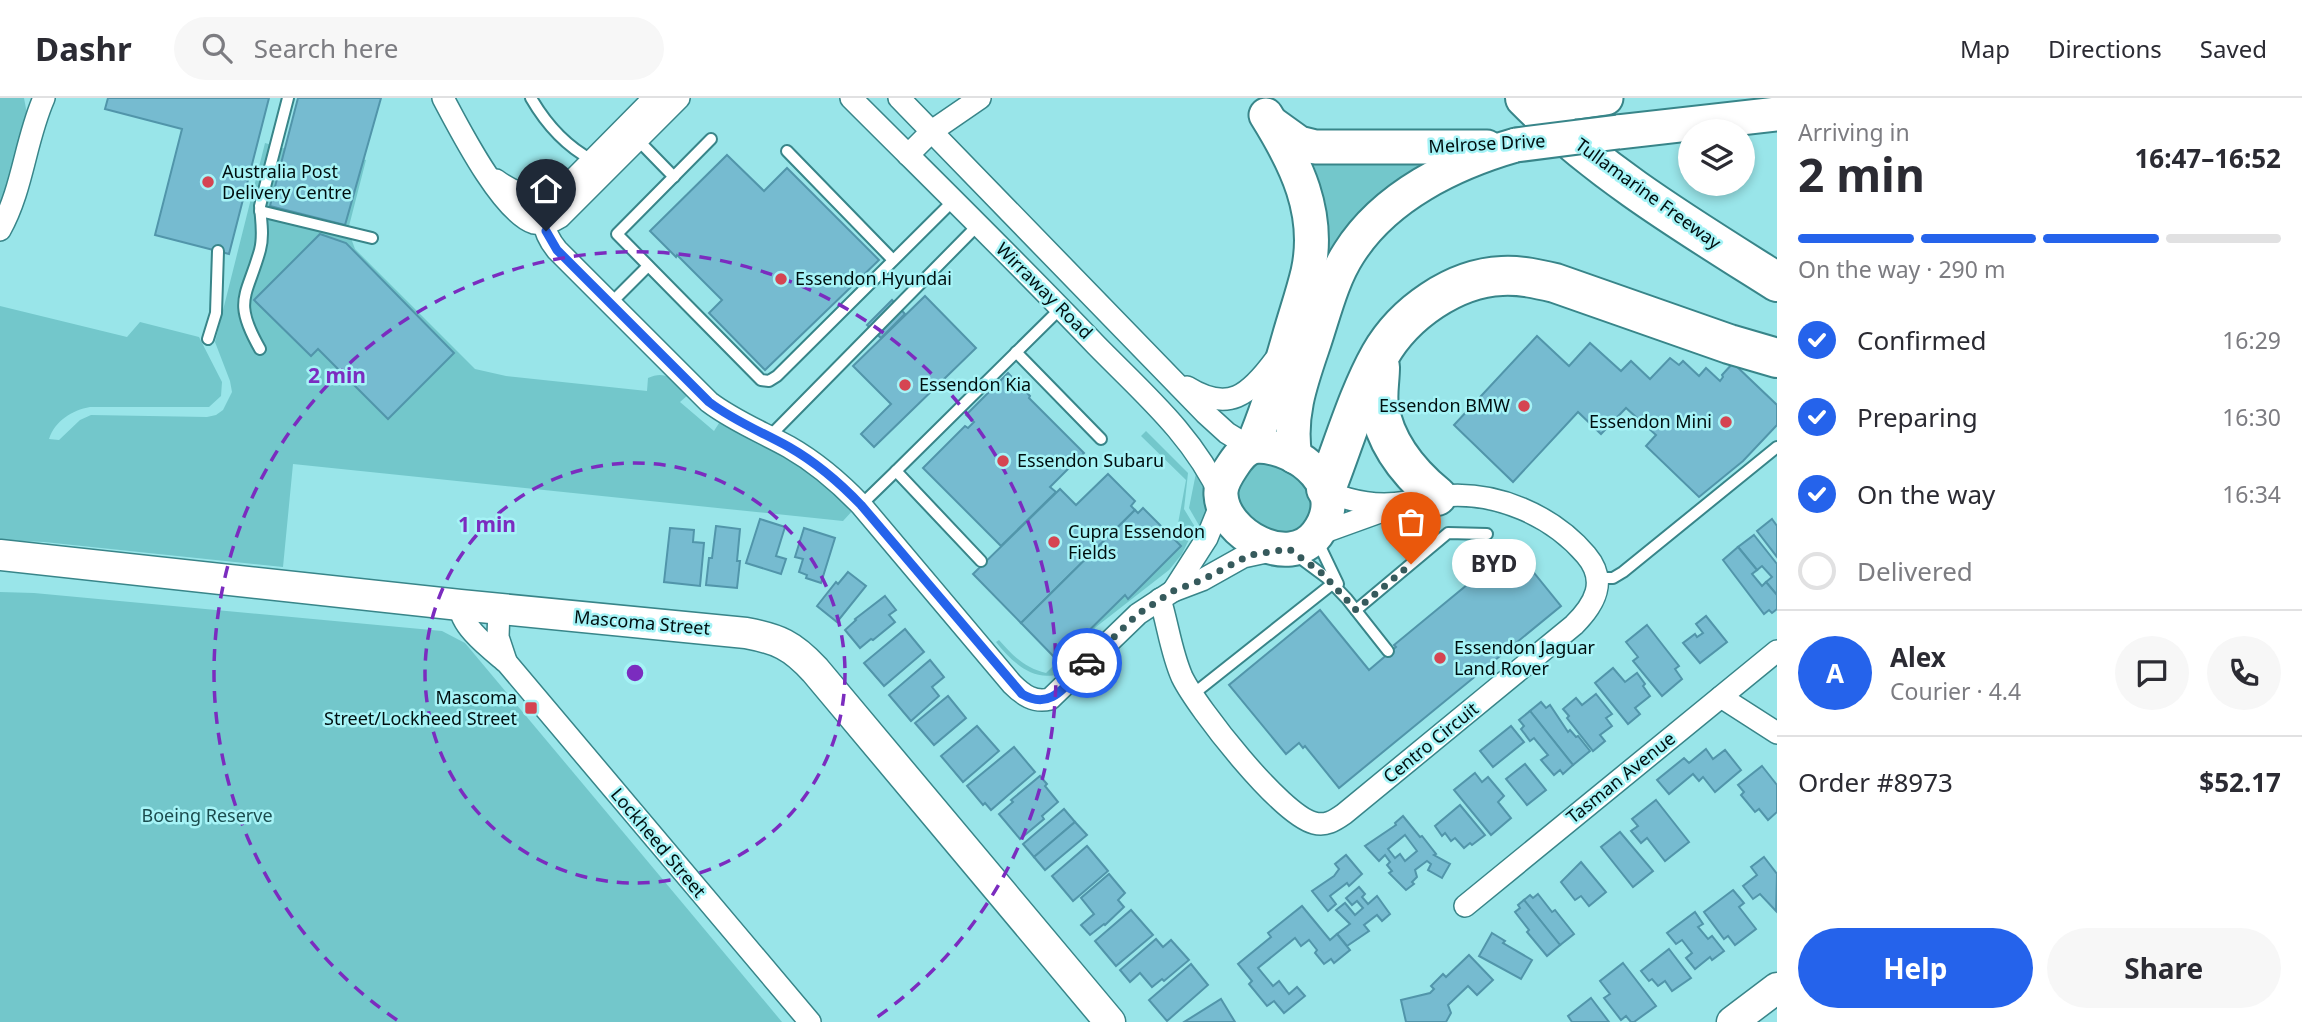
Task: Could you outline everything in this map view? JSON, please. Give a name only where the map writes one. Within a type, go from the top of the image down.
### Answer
[{"type":"highway","name":"Tullamarine Freeway","points":[[1525,98],[1549,122],[1616,174],[1695,230],[1777,282]]},
{"type":"highway","points":[[1327,490],[1380,355],[1401,327],[1426,305],[1477,280],[1501,276],[1528,277],[1555,283],[1777,358]]},
{"type":"highway","points":[[1380,355],[1379,403],[1385,429],[1392,445],[1416,477],[1420,499]]},
{"type":"main road","points":[[1525,98],[1577,102],[1606,98]]},
{"type":"main road","points":[[1251,447],[1274,392],[1308,271],[1312,227],[1298,170],[1264,106]]},
{"type":"main road","name":"Melrose Drive","points":[[1264,106],[1276,126],[1289,137],[1315,147],[1516,145],[1775,114]]},
{"type":"main road","points":[[1295,457],[1292,428],[1295,404],[1324,315],[1348,254],[1373,224],[1414,190],[1482,154],[1516,145]]},
{"type":"main road","points":[[1260,445],[1295,457],[1317,474],[1327,490],[1326,513],[1300,542],[1267,547],[1246,535],[1230,518],[1221,499],[1222,485],[1238,457],[1251,447],[1260,445]]},
{"type":"main road","name":"Mascoma Street","points":[[0,555],[746,633],[784,643],[799,653],[1110,1022]]},
{"type":"main road","points":[[1732,1022],[1777,988]]},
{"type":"street","points":[[443,98],[480,163],[513,209],[531,222],[545,223],[560,217],[654,98]]},
{"type":"street","points":[[480,163],[497,180],[517,193],[537,197],[554,192],[638,140],[679,98]]},
{"type":"street","name":"Wirraway Road","points":[[851,98],[1179,430],[1201,460],[1221,499]]},
{"type":"street","name":"Wirraway Road","points":[[899,98],[1213,421],[1251,447]]},
{"type":"street","points":[[908,155],[932,131],[980,98]]},
{"type":"street","points":[[0,230],[15,197],[40,104]]},
{"type":"street","points":[[554,192],[542,212],[553,245],[709,402],[737,422],[794,450],[823,469],[861,505],[1012,684],[1027,696],[1040,701],[1054,696],[1138,614],[1167,595],[1250,555],[1300,542],[1420,499]]},
{"type":"street","points":[[1057,304],[1075,277]]},
{"type":"street","name":"Wirraway Road","points":[[1173,378],[1214,400],[1238,397],[1260,379],[1289,337]]},
{"type":"street","points":[[1327,490],[1361,503],[1466,496],[1524,509],[1558,529],[1579,548],[1592,564],[1597,578]]},
{"type":"street","points":[[1167,595],[1207,538],[1221,499]]},
{"type":"street","name":"Centro Circuit","points":[[1167,595],[1176,660],[1192,695],[1277,796],[1308,821],[1318,824],[1332,822],[1574,625],[1591,606],[1597,578]]},
{"type":"street","name":"Lockheed Street","points":[[460,605],[464,622],[485,645],[507,663],[810,1022]]},
{"type":"street","name":"Lockheed Street","points":[[499,608],[498,637],[507,663]]},
{"type":"street","name":"Tasman Avenue","points":[[1465,906],[1777,651]]},
{"type":"street","points":[[1721,697],[1777,733]]},
{"type":"lane","points":[[260,349],[251,333],[243,302],[260,249],[263,224],[260,211],[288,98]]},
{"type":"lane","points":[[531,98],[562,140],[573,150],[599,165]]},
{"type":"lane","points":[[711,139],[617,234],[758,378],[769,381],[953,201]]},
{"type":"lane","points":[[638,140],[674,177]]},
{"type":"lane","points":[[787,151],[893,260]]},
{"type":"lane","points":[[260,211],[372,239]]},
{"type":"lane","points":[[769,437],[978,225]]},
{"type":"lane","points":[[208,339],[216,313],[218,251]]},
{"type":"lane","points":[[610,303],[648,266]]},
{"type":"lane","points":[[861,505],[1016,352],[1057,304]]},
{"type":"lane","points":[[1016,352],[1101,439]]},
{"type":"lane","points":[[1597,578],[1613,578],[1623,572],[1777,447]]},
{"type":"lane","points":[[896,471],[981,561]]},
{"type":"lane","points":[[1356,610],[1448,533],[1487,534]]},
{"type":"lane","points":[[1300,542],[1388,651]]},
{"type":"lane","points":[[1300,542],[1323,574],[1334,582]]},
{"type":"lane","points":[[1192,695],[1334,582]]},
{"type":"green space","points":[[0,98],[24,98],[27,114],[0,211]]},
{"type":"green space","points":[[298,140],[366,160],[348,230],[355,249],[475,369],[506,376],[647,391],[648,378],[666,376],[676,381],[689,394],[680,402],[714,431],[721,420],[810,469],[854,509],[843,521],[293,464],[283,567],[44,542],[0,540],[0,306],[127,337],[140,322],[199,337],[222,382],[221,396],[209,407],[90,407],[65,417],[55,427],[49,439],[59,440],[80,420],[91,415],[216,415],[223,410],[232,392],[215,342],[265,143],[294,151]]},
{"type":"green space","points":[[1442,160],[1319,278],[1325,253],[1326,204],[1313,162]]},
{"type":"green space","points":[[1146,431],[1188,473],[1184,509],[1195,527],[1182,554],[1169,570],[1096,627],[1057,668],[1061,673],[1051,676],[1024,669],[996,642],[999,640],[1026,665],[1046,673],[1125,595],[1128,598],[1180,547],[1175,540],[1186,480],[1141,436]]},
{"type":"green space","points":[[1263,460],[1299,473],[1314,501],[1305,525],[1292,532],[1275,533],[1247,517],[1236,499],[1237,479],[1252,463]]},
{"type":"green space","points":[[1196,473],[1206,492],[1209,511],[1200,527],[1189,508]]},
{"type":"green space","name":"Boeing Reserve","points":[[0,592],[442,631],[465,643],[782,1022],[0,1022]]},
{"type":"building","name":"Australia Post Delivery Centre","points":[[108,98],[269,98],[229,254],[155,235],[182,129],[105,109]]},
{"type":"building","points":[[298,98],[381,98],[345,225],[270,206]]},
{"type":"building","name":"Essendon Hyundai","points":[[727,155],[764,191],[787,168],[879,260],[765,370],[709,313],[722,300],[650,231]]},
{"type":"building","points":[[320,234],[346,243],[454,353],[388,419],[318,349],[311,356],[254,300]]},
{"type":"building","name":"Essendon Kia","points":[[925,296],[976,348],[874,447],[861,434],[891,404],[853,366]]},
{"type":"building","points":[[892,300],[905,314],[881,338],[867,325]]},
{"type":"building","points":[[1537,336],[1569,366],[1590,343],[1621,371],[1631,361],[1650,379],[1670,358],[1679,365],[1683,361],[1699,376],[1706,368],[1720,381],[1733,363],[1777,405],[1777,425],[1743,461],[1699,497],[1646,446],[1656,435],[1626,408],[1601,434],[1578,412],[1513,482],[1454,425]]},
{"type":"building","name":"Essendon Subaru","points":[[1008,373],[1084,453],[1050,487],[1056,492],[1001,546],[923,468],[965,426],[968,428],[974,422],[966,415]]},
{"type":"building","name":"Cupra Essendon Fields","points":[[1108,474],[1135,501],[1131,506],[1135,510],[1021,623],[973,574],[1060,489],[1076,505]]},
{"type":"building","points":[[1143,508],[1181,546],[1128,599],[1125,595],[1058,661],[1021,623],[1135,510],[1138,513]]},
{"type":"building","points":[[760,519],[785,527],[776,556],[786,559],[781,574],[746,563]]},
{"type":"building","points":[[1772,519],[1777,526],[1777,557],[1757,531]]},
{"type":"building","points":[[716,526],[740,529],[737,588],[706,585]]},
{"type":"building","points":[[670,528],[694,530],[693,542],[704,543],[700,586],[664,582]]},
{"type":"building","points":[[804,528],[835,538],[821,583],[806,578],[807,575],[799,572],[803,559],[795,557]]},
{"type":"building","points":[[1754,535],[1777,564],[1777,595],[1766,582],[1772,577],[1762,566],[1757,570],[1738,547]]},
{"type":"building","name":"Essendon Jaguar Land Rover","points":[[1513,547],[1561,606],[1339,788],[1305,746],[1303,748],[1299,743],[1286,754],[1229,685],[1320,610],[1369,670],[1396,647],[1394,645]]},
{"type":"building","points":[[1738,547],[1757,570],[1752,574],[1762,586],[1766,582],[1777,595],[1777,609],[1772,613],[1769,610],[1764,614],[1723,560]]},
{"type":"building","points":[[848,572],[866,586],[837,622],[817,606],[836,582],[838,584]]},
{"type":"building","points":[[885,596],[896,610],[889,615],[895,622],[860,648],[845,630]]},
{"type":"building","points":[[1706,616],[1727,642],[1700,663],[1683,643],[1695,634],[1697,637],[1703,633],[1696,624]]},
{"type":"building","points":[[1647,625],[1679,666],[1675,669],[1682,679],[1662,696],[1633,661],[1638,657],[1626,642]]},
{"type":"building","points":[[905,629],[924,652],[884,686],[864,663]]},
{"type":"building","points":[[930,660],[944,677],[932,687],[939,696],[911,721],[889,695]]},
{"type":"building","points":[[1613,668],[1625,682],[1637,673],[1650,696],[1635,708],[1640,714],[1628,724],[1595,683]]},
{"type":"building","points":[[1596,694],[1612,714],[1606,718],[1612,726],[1600,735],[1605,741],[1593,751],[1563,709],[1576,698],[1582,705]]},
{"type":"building","points":[[948,696],[966,718],[934,745],[915,723]]},
{"type":"building","points":[[1541,702],[1546,708],[1550,705],[1568,732],[1570,730],[1578,736],[1590,751],[1573,765],[1530,711]]},
{"type":"building","points":[[1530,711],[1573,765],[1563,774],[1560,770],[1554,775],[1541,760],[1548,755],[1534,738],[1530,741],[1521,729],[1524,726],[1519,720]]},
{"type":"building","points":[[977,726],[999,751],[963,782],[941,756]]},
{"type":"building","points":[[1511,726],[1524,742],[1493,767],[1480,751]]},
{"type":"building","points":[[1014,747],[1035,772],[991,810],[985,803],[983,805],[967,786]]},
{"type":"building","points":[[1706,749],[1713,759],[1725,750],[1741,770],[1715,792],[1703,777],[1699,781],[1693,774],[1669,794],[1657,780],[1684,758],[1689,763]]},
{"type":"building","points":[[1525,764],[1546,790],[1527,805],[1506,779]]},
{"type":"building","points":[[1762,766],[1777,785],[1777,812],[1768,820],[1759,809],[1755,812],[1741,795],[1744,792],[1738,785]]},
{"type":"building","points":[[1475,773],[1482,782],[1488,777],[1504,796],[1498,802],[1511,818],[1491,835],[1454,790]]},
{"type":"building","points":[[1040,776],[1058,802],[1042,816],[1044,819],[1020,839],[999,814],[1013,802],[1011,800]]},
{"type":"building","points":[[1656,800],[1689,842],[1665,861],[1647,838],[1641,843],[1631,831],[1638,826],[1632,819]]},
{"type":"building","points":[[1460,805],[1485,835],[1464,848],[1455,838],[1451,841],[1445,833],[1442,836],[1435,826]]},
{"type":"building","points":[[1064,809],[1075,822],[1034,857],[1023,844]]},
{"type":"building","points":[[1403,816],[1420,837],[1422,836],[1436,854],[1434,855],[1450,864],[1442,878],[1428,870],[1431,864],[1427,861],[1415,870],[1417,877],[1412,882],[1414,884],[1406,890],[1389,873],[1392,871],[1387,865],[1390,862],[1385,855],[1379,861],[1365,846],[1396,825]],"holes":[[[1405,835],[1417,851],[1405,861],[1400,854],[1395,858],[1388,849]]]},
{"type":"building","points":[[1075,822],[1087,835],[1045,870],[1034,857]]},
{"type":"building","points":[[1620,832],[1653,871],[1633,887],[1601,847]]},
{"type":"building","points":[[1087,846],[1108,871],[1073,901],[1052,876]]},
{"type":"building","points":[[1346,855],[1362,874],[1349,886],[1347,883],[1330,896],[1336,904],[1328,911],[1312,891],[1334,876],[1339,869],[1335,864]]},
{"type":"building","points":[[1764,857],[1777,874],[1776,911],[1760,894],[1753,899],[1743,886],[1757,875],[1751,867]]},
{"type":"building","points":[[1581,862],[1606,892],[1589,906],[1581,896],[1575,900],[1561,882]]},
{"type":"building","points":[[1109,874],[1125,893],[1118,900],[1124,907],[1090,935],[1081,925],[1094,914],[1081,898]]},
{"type":"building","points":[[1359,887],[1368,904],[1377,896],[1390,914],[1382,921],[1377,915],[1364,925],[1369,931],[1347,946],[1337,934],[1350,924],[1336,910],[1345,903],[1355,915],[1363,908],[1357,901],[1352,905],[1346,898]]},
{"type":"building","points":[[1733,890],[1744,903],[1739,907],[1756,929],[1735,945],[1728,936],[1724,939],[1704,912]]},
{"type":"building","points":[[1538,894],[1574,934],[1560,945],[1524,900],[1530,895],[1533,898]]},
{"type":"building","points":[[1524,900],[1560,945],[1547,956],[1515,912]]},
{"type":"building","points":[[1302,906],[1330,940],[1337,934],[1350,950],[1334,963],[1331,959],[1324,964],[1309,940],[1301,946],[1295,938],[1258,968],[1273,986],[1279,981],[1289,994],[1297,987],[1305,996],[1284,1013],[1274,1001],[1267,1006],[1249,984],[1252,981],[1238,964],[1271,937],[1268,933]]},
{"type":"building","points":[[1131,910],[1153,935],[1116,966],[1095,941]]},
{"type":"building","points":[[1695,912],[1703,924],[1698,927],[1708,939],[1712,936],[1724,951],[1712,960],[1710,957],[1695,969],[1686,958],[1692,953],[1682,940],[1676,944],[1667,933]]},
{"type":"building","points":[[1492,933],[1505,941],[1503,943],[1532,960],[1521,979],[1479,956]]},
{"type":"building","points":[[1156,939],[1163,947],[1171,940],[1189,960],[1164,981],[1162,979],[1152,987],[1140,973],[1130,982],[1120,970]]},
{"type":"building","points":[[1669,949],[1691,978],[1672,991],[1665,981],[1658,986],[1652,979],[1649,981],[1641,971]]},
{"type":"building","points":[[1469,955],[1493,980],[1477,995],[1468,986],[1448,1005],[1451,1013],[1446,1022],[1406,1022],[1401,1000],[1430,993],[1434,989],[1431,986],[1443,974],[1446,977]]},
{"type":"building","points":[[1623,963],[1656,1006],[1634,1022],[1626,1016],[1621,1020],[1604,998],[1610,994],[1600,981]]},
{"type":"building","points":[[1191,964],[1208,985],[1167,1021],[1149,1000]]},
{"type":"building","points":[[1591,998],[1609,1022],[1572,1022],[1568,1016]]},
{"type":"building","points":[[1221,999],[1235,1022],[1184,1022]]},
{"type":"way so far","points":[[1087,663],[1138,614],[1173,591],[1259,552],[1289,549],[1323,574],[1356,610],[1411,564]]},
{"type":"place","name":"Australia Post Delivery Centre","points":[[208,182]]},
{"type":"place","name":"Essendon Hyundai","points":[[781,279]]},
{"type":"place","name":"Essendon Kia","points":[[905,385]]},
{"type":"place","name":"Essendon BMW","points":[[1524,406]]},
{"type":"place","name":"Essendon Mini","points":[[1726,422]]},
{"type":"place","name":"Essendon Subaru","points":[[1003,461]]},
{"type":"place","name":"Cupra Essendon Fields","points":[[1054,542]]},
{"type":"place","name":"BYD","points":[[1411,564]]},
{"type":"place","name":"Essendon Jaguar Land Rover","points":[[1440,658]]},
{"type":"place","name":"Mascoma Street/Lockheed Street","points":[[531,708]]},
{"type":"route","points":[[546,231],[557,250],[709,402],[737,422],[803,455],[837,481],[861,505],[1022,694],[1046,701],[1087,663]]}]
